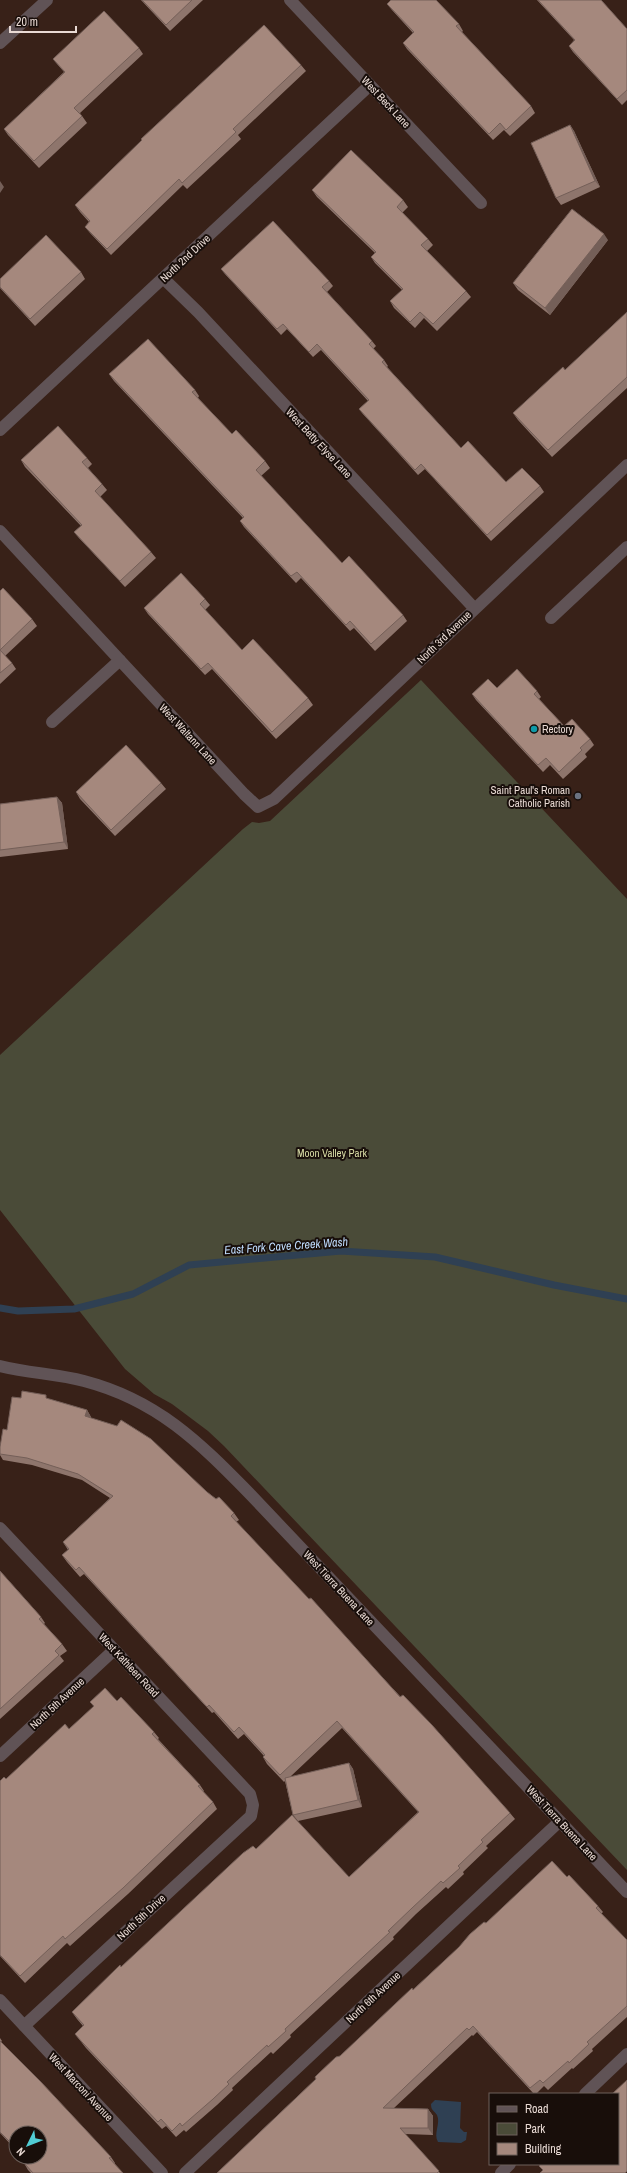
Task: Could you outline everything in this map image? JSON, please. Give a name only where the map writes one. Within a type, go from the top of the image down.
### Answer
[{"type":"street","points":[[0,43],[47,0]]},
{"type":"street","name":"West Beck Lane","points":[[290,0],[481,203]]},
{"type":"street","name":"North 2nd Drive","points":[[0,430],[370,85]]},
{"type":"street","name":"West Betty Elyse Lane","points":[[163,278],[203,318],[474,608]]},
{"type":"street","name":"North 3rd Avenue","points":[[258,807],[274,798],[627,465]]},
{"type":"street","name":"West Waltann Lane","points":[[0,531],[258,807]]},
{"type":"street","points":[[550,618],[627,547]]},
{"type":"street","points":[[52,722],[120,660]]},
{"type":"street","name":"West Tierra Buena Lane","points":[[0,1366],[84,1381],[113,1391],[160,1414],[184,1430],[249,1493],[627,1892]]},
{"type":"street","name":"West Kathleen Road","points":[[0,1528],[250,1794],[253,1805]]},
{"type":"street","name":"North 5th Avenue","points":[[0,1756],[114,1650]]},
{"type":"street","name":"North 5th Drive","points":[[24,2026],[251,1816],[253,1805]]},
{"type":"street","name":"North 6th Avenue","points":[[186,2173],[560,1821]]},
{"type":"street","name":"West Marconi Avenue","points":[[0,2000],[162,2173]]},
{"type":"street","points":[[586,2093],[627,2054]]},
{"type":"green space","name":"Moon Valley Park","points":[[421,680],[627,899],[627,1870],[224,1446],[208,1431],[172,1404],[154,1394],[125,1369],[0,1210],[0,1055],[243,829],[252,822],[259,823],[270,821]]},
{"type":"water","points":[[435,2100],[461,2102],[460,2128],[464,2132],[467,2132],[466,2140],[461,2143],[438,2142],[436,2136],[438,2118],[431,2106]]},
{"type":"building","points":[[142,0],[192,0],[166,25]]},
{"type":"building","points":[[391,0],[436,0],[459,24],[456,26],[531,106],[506,130],[500,123],[489,134],[403,43],[414,32],[387,4]]},
{"type":"building","points":[[538,0],[601,0],[627,29],[627,90],[617,99],[569,46],[575,40]]},
{"type":"building","points":[[104,11],[139,48],[74,108],[82,116],[34,161],[4,129],[65,72],[53,59]]},
{"type":"building","points":[[264,25],[301,65],[233,129],[236,132],[182,183],[179,179],[107,249],[85,227],[90,221],[75,205],[142,140],[141,139]]},
{"type":"building","points":[[570,125],[595,181],[556,198],[531,143]]},
{"type":"building","points":[[351,150],[403,200],[397,207],[428,239],[421,245],[466,291],[433,324],[420,312],[410,322],[390,301],[403,289],[371,257],[376,252],[312,190]]},
{"type":"building","points":[[572,209],[604,234],[545,308],[513,283]]},
{"type":"building","points":[[273,221],[329,281],[322,287],[372,341],[369,344],[384,360],[382,362],[461,448],[468,441],[506,482],[522,468],[540,486],[487,535],[421,464],[415,470],[359,409],[369,400],[317,344],[309,352],[283,324],[277,329],[221,269]]},
{"type":"building","points":[[46,235],[81,272],[30,319],[0,287],[0,279]]},
{"type":"building","points":[[627,312],[627,377],[548,450],[513,413],[563,367],[565,370]]},
{"type":"building","points":[[148,339],[195,390],[192,392],[232,434],[236,430],[265,461],[256,470],[342,563],[349,556],[403,615],[371,644],[350,621],[346,625],[297,572],[291,576],[240,521],[244,517],[109,374]]},
{"type":"building","points":[[58,426],[87,458],[82,462],[102,484],[95,491],[151,552],[120,581],[74,532],[82,525],[21,460]]},
{"type":"building","points":[[181,573],[205,599],[200,604],[242,650],[253,639],[308,698],[272,732],[208,663],[201,669],[144,608]]},
{"type":"building","points":[[3,588],[32,619],[0,650],[0,591]]},
{"type":"building","points":[[0,650],[12,663],[0,673]]},
{"type":"building","name":"Rectory","points":[[517,669],[537,691],[534,694],[564,726],[572,719],[590,739],[580,748],[582,750],[559,772],[546,758],[538,765],[472,694],[488,679],[497,688]]},
{"type":"building","points":[[126,745],[161,783],[111,830],[76,792]]},
{"type":"building","points":[[57,797],[64,842],[0,850],[0,804]]},
{"type":"building","points":[[22,1391],[46,1395],[46,1398],[87,1410],[85,1416],[117,1426],[121,1420],[151,1439],[207,1492],[216,1499],[219,1497],[234,1513],[231,1516],[309,1599],[311,1598],[400,1697],[403,1695],[432,1725],[510,1813],[481,1840],[483,1842],[458,1866],[460,1868],[443,1883],[441,1881],[412,1908],[388,1931],[390,1932],[285,2029],[286,2031],[268,2047],[267,2045],[227,2082],[229,2084],[213,2099],[182,2126],[180,2123],[172,2131],[161,2119],[158,2122],[75,2034],[84,2025],[72,2012],[120,1965],[121,1967],[243,1853],[253,1846],[256,1849],[292,1815],[349,1877],[419,1812],[337,1721],[280,1775],[263,1757],[265,1755],[239,1727],[234,1732],[209,1705],[207,1707],[79,1567],[76,1570],[62,1555],[69,1549],[63,1542],[113,1496],[78,1474],[27,1458],[0,1454],[3,1429],[7,1430],[12,1397],[21,1398]]},
{"type":"building","points":[[0,1571],[41,1617],[39,1619],[62,1644],[55,1651],[59,1655],[0,1709]]},
{"type":"building","points":[[105,1688],[117,1701],[121,1697],[154,1732],[152,1734],[200,1785],[198,1786],[213,1802],[123,1888],[65,1939],[63,1936],[20,1976],[0,1955],[0,1781],[4,1777],[6,1779],[65,1724],[69,1729],[94,1706],[90,1702]]},
{"type":"building","points":[[349,1763],[358,1800],[293,1815],[285,1778]]},
{"type":"building","points":[[552,1861],[567,1877],[569,1875],[598,1906],[596,1908],[627,1940],[627,2006],[587,2042],[589,2044],[569,2063],[568,2061],[543,2083],[540,2080],[530,2088],[473,2026],[469,2030],[467,2028],[383,2108],[428,2109],[428,2128],[400,2128],[439,2171],[437,2173],[217,2173],[316,2079],[315,2077],[336,2057],[340,2056],[412,1988],[413,1990],[459,1947],[470,1934],[484,1922],[486,1923]]},
{"type":"building","points":[[0,2041],[41,2082],[111,2157],[109,2158],[123,2173],[33,2173],[26,2165],[48,2165],[48,2125],[8,2125],[8,2140],[0,2132]]},
{"type":"building","points":[[627,2080],[627,2171],[625,2173],[540,2173],[543,2170],[539,2166],[540,2165],[619,2165],[619,2093],[613,2093]]},
{"type":"waterway","name":"East Fork Cave Creek Wash","points":[[0,1308],[18,1311],[74,1309],[133,1294],[189,1265],[341,1251],[435,1257],[554,1285],[627,1299]]},
{"type":"place","name":"Rectory","points":[[534,729]]},
{"type":"place","name":"Saint Paul's Roman Catholic Parish","points":[[578,796]]}]
